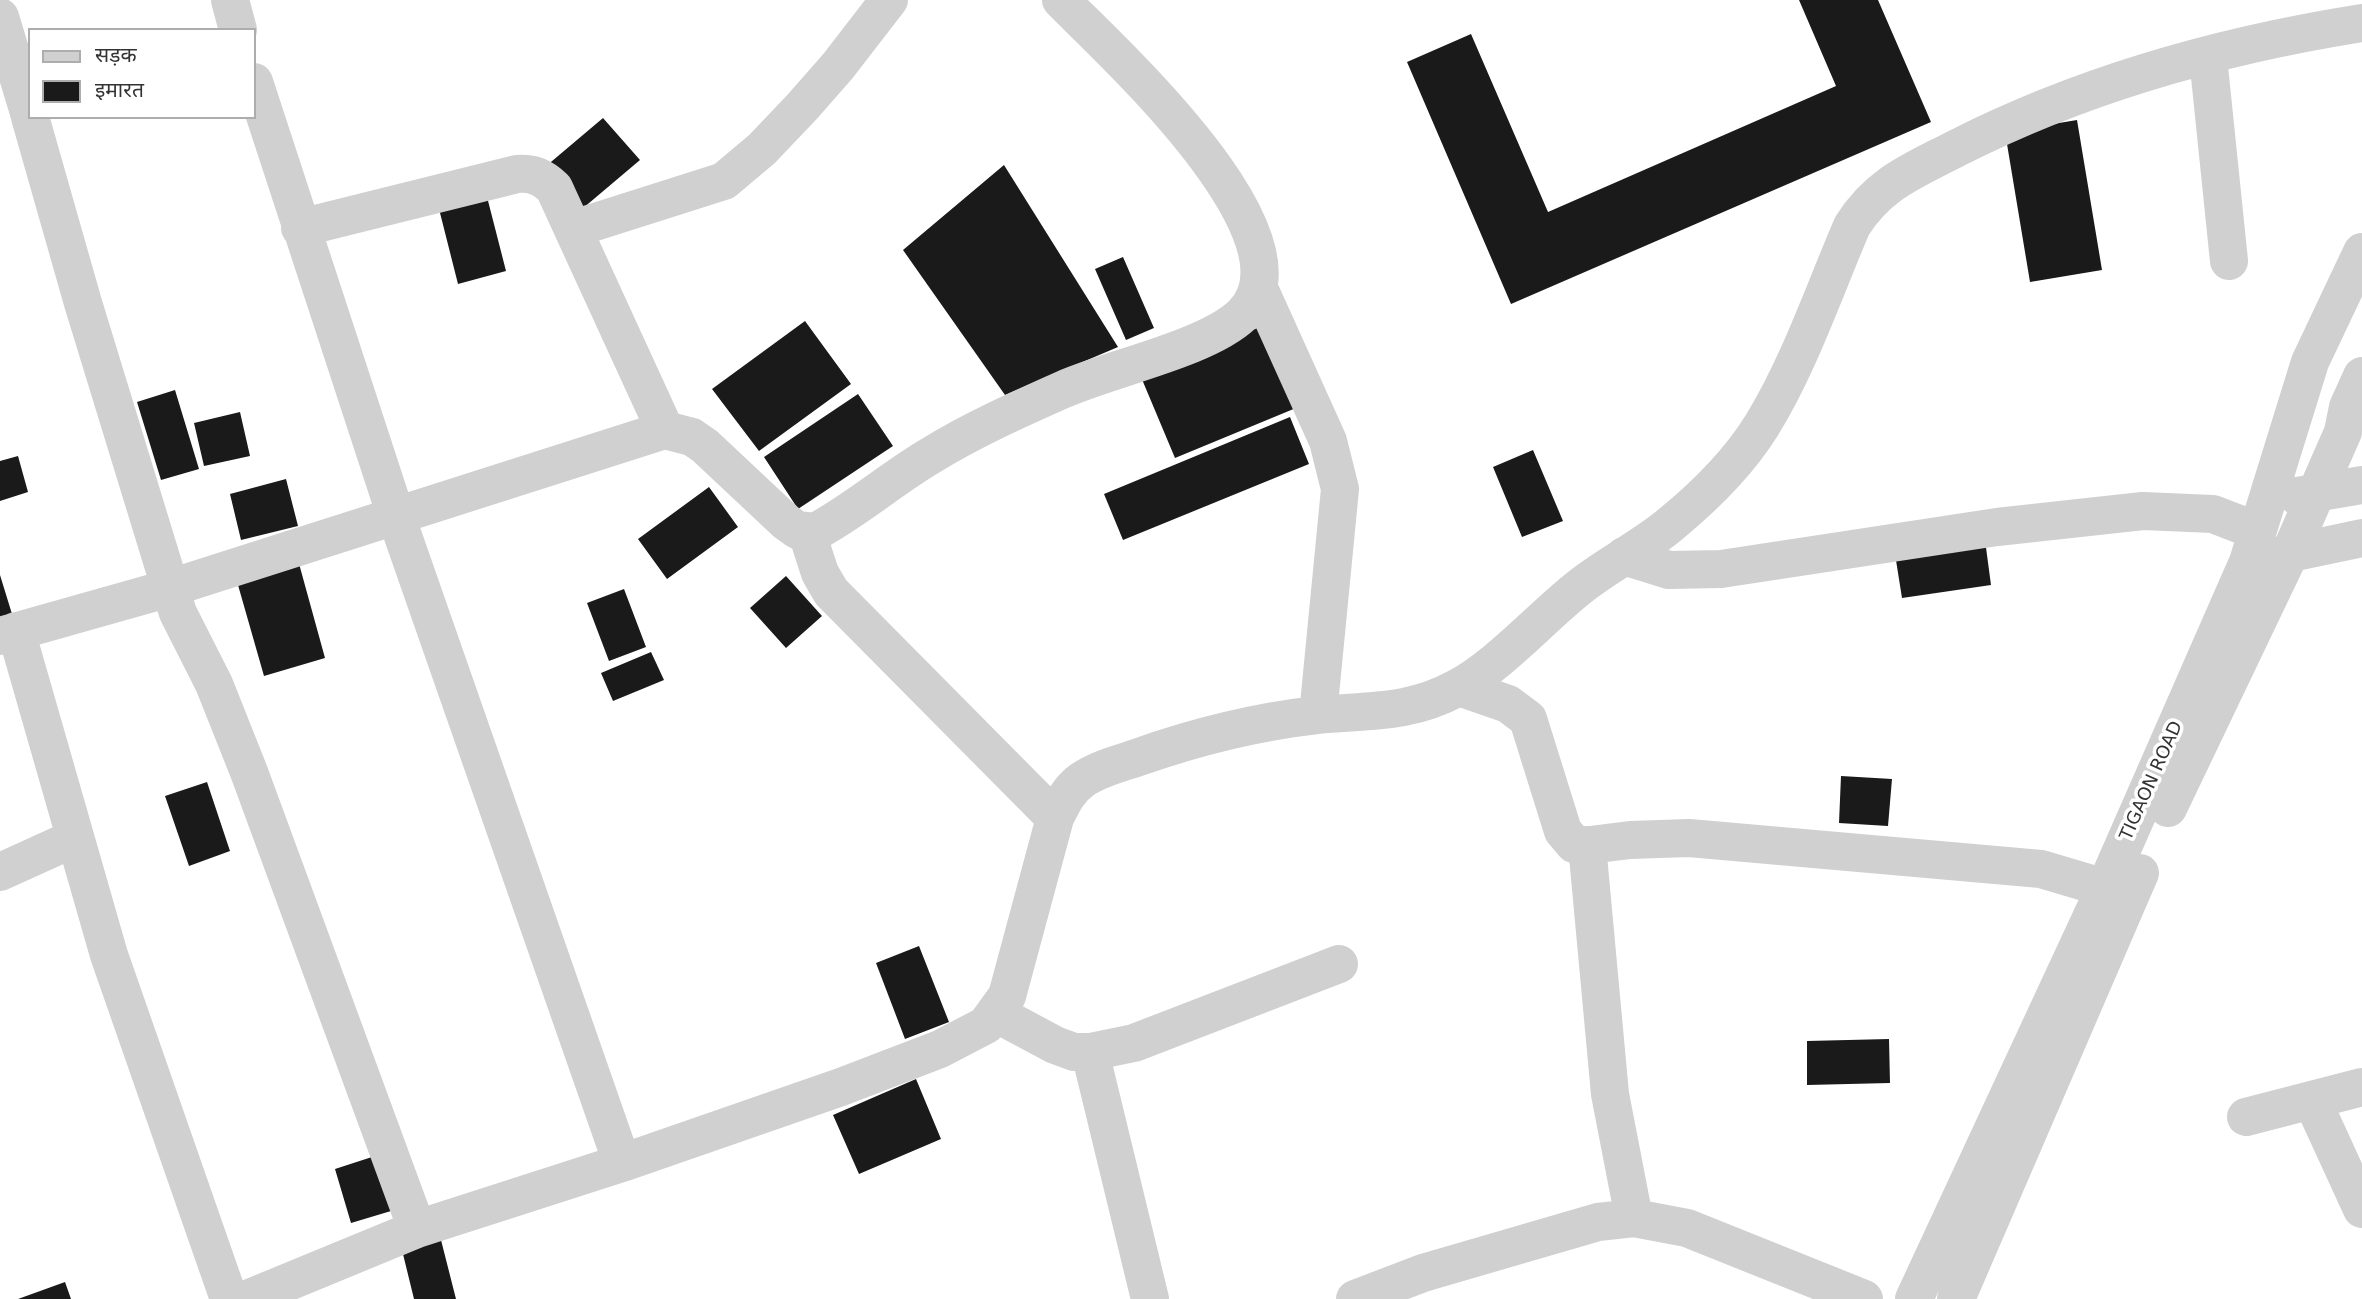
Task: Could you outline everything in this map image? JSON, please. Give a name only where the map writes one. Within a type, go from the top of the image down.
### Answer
[{"type":"street","points":[[230,0],[237,28]]},
{"type":"street","points":[[573,229],[724,181],[762,149],[802,107],[889,0]]},
{"type":"street","points":[[807,533],[827,525],[930,456],[989,424],[1086,379],[1204,338],[1242,314],[1252,302],[1261,268],[1256,243],[1242,212],[1218,176],[1155,95],[1061,0]]},
{"type":"street","points":[[0,17],[28,110]]},
{"type":"street","points":[[247,1299],[417,1229],[622,1163],[940,1049],[970,1035],[997,1014],[1007,996],[1055,818],[1065,797],[1080,782],[1096,772],[1234,728],[1318,715],[1370,714],[1406,708],[1459,687],[1483,670],[1585,583],[1670,525],[1714,485],[1761,426],[1779,394],[1852,226],[1877,193],[1893,181],[2020,117],[2144,73],[2362,23]]},
{"type":"street","points":[[2208,57],[2229,261]]},
{"type":"street","points":[[256,88],[396,516],[622,1163]]},
{"type":"street","points":[[31,119],[170,588],[182,622],[214,684],[249,772],[417,1229]]},
{"type":"street","points":[[300,228],[517,174],[532,173],[544,179],[554,188],[665,430]]},
{"type":"street","name":"TIGAON ROAD","points":[[1914,1299],[2105,888],[2257,531],[2310,362],[2362,252]]},
{"type":"street","points":[[1258,286],[1328,441],[1340,489],[1318,715]]},
{"type":"street","points":[[1956,1299],[2168,806],[2290,553],[2343,432],[2348,407],[2362,376]]},
{"type":"street","points":[[229,1299],[109,955],[75,838],[8,634],[170,588],[665,430],[685,434],[705,446],[786,522],[807,533],[820,573],[831,592],[1055,818]]},
{"type":"street","points":[[2257,531],[2322,479],[2362,485]]},
{"type":"street","points":[[1624,556],[1669,570],[1721,569],[1997,527],[2143,511],[2182,510],[2213,514],[2257,531],[2290,553],[2362,538]]},
{"type":"street","points":[[1459,687],[1508,704],[1528,719],[1563,831],[1574,844],[1689,838],[1918,856],[2041,869],[2105,888]]},
{"type":"street","points":[[0,872],[75,838]]},
{"type":"street","points":[[1587,845],[1609,1094],[1634,1217]]},
{"type":"street","points":[[997,1014],[1055,1045],[1074,1052],[1090,1052],[1134,1043],[1339,964]]},
{"type":"street","points":[[1090,1052],[1150,1299]]},
{"type":"street","points":[[2246,1117],[2362,1087]]},
{"type":"street","points":[[2312,1100],[2362,1209]]},
{"type":"street","points":[[1355,1299],[1423,1273],[1598,1222],[1634,1217],[1687,1228],[1864,1299]]},
{"type":"building","points":[[1799,0],[1878,0],[1931,122],[1511,304],[1407,62],[1471,34],[1548,212],[1836,86]]},
{"type":"building","points":[[603,118],[640,160],[582,209],[545,167]]},
{"type":"building","points":[[2077,120],[2102,270],[2030,282],[2005,132]]},
{"type":"building","points":[[1004,165],[1118,347],[1005,395],[903,250]]},
{"type":"building","points":[[485,189],[506,271],[458,284],[437,201]]},
{"type":"building","points":[[1123,257],[1154,328],[1126,340],[1095,269]]},
{"type":"building","points":[[805,321],[851,384],[759,451],[712,389]]},
{"type":"building","points":[[1262,326],[1296,408],[1175,458],[1141,377]]},
{"type":"building","points":[[175,390],[199,469],[161,480],[137,402]]},
{"type":"building","points":[[858,394],[893,446],[798,509],[764,457]]},
{"type":"building","points":[[240,412],[250,456],[204,466],[194,423]]},
{"type":"building","points":[[1290,417],[1309,464],[1123,540],[1104,494]]},
{"type":"building","points":[[1533,450],[1563,521],[1522,537],[1493,467]]},
{"type":"building","points":[[18,456],[28,492],[0,501],[0,461]]},
{"type":"building","points":[[286,479],[298,526],[241,540],[230,494]]},
{"type":"building","points":[[709,487],[738,527],[667,579],[638,539]]},
{"type":"building","points":[[1985,540],[1991,585],[1902,598],[1895,554]]},
{"type":"building","points":[[298,560],[325,658],[264,676],[236,578]]},
{"type":"building","points":[[0,575],[12,614],[0,617]]},
{"type":"building","points":[[786,576],[822,616],[786,648],[750,608]]},
{"type":"building","points":[[624,589],[646,647],[609,661],[587,603]]},
{"type":"building","points":[[651,652],[664,680],[613,701],[601,673]]},
{"type":"building","points":[[1841,776],[1892,779],[1888,826],[1839,823]]},
{"type":"building","points":[[207,782],[230,851],[189,866],[165,796]]},
{"type":"building","points":[[919,946],[949,1022],[905,1039],[876,963]]},
{"type":"building","points":[[1889,1039],[1890,1083],[1807,1085],[1807,1041]]},
{"type":"building","points":[[916,1079],[941,1139],[859,1174],[833,1115]]},
{"type":"building","points":[[375,1156],[391,1211],[351,1223],[335,1169]]},
{"type":"building","points":[[441,1240],[456,1299],[414,1299],[402,1250]]},
{"type":"building","points":[[65,1282],[71,1299],[18,1299]]}]
